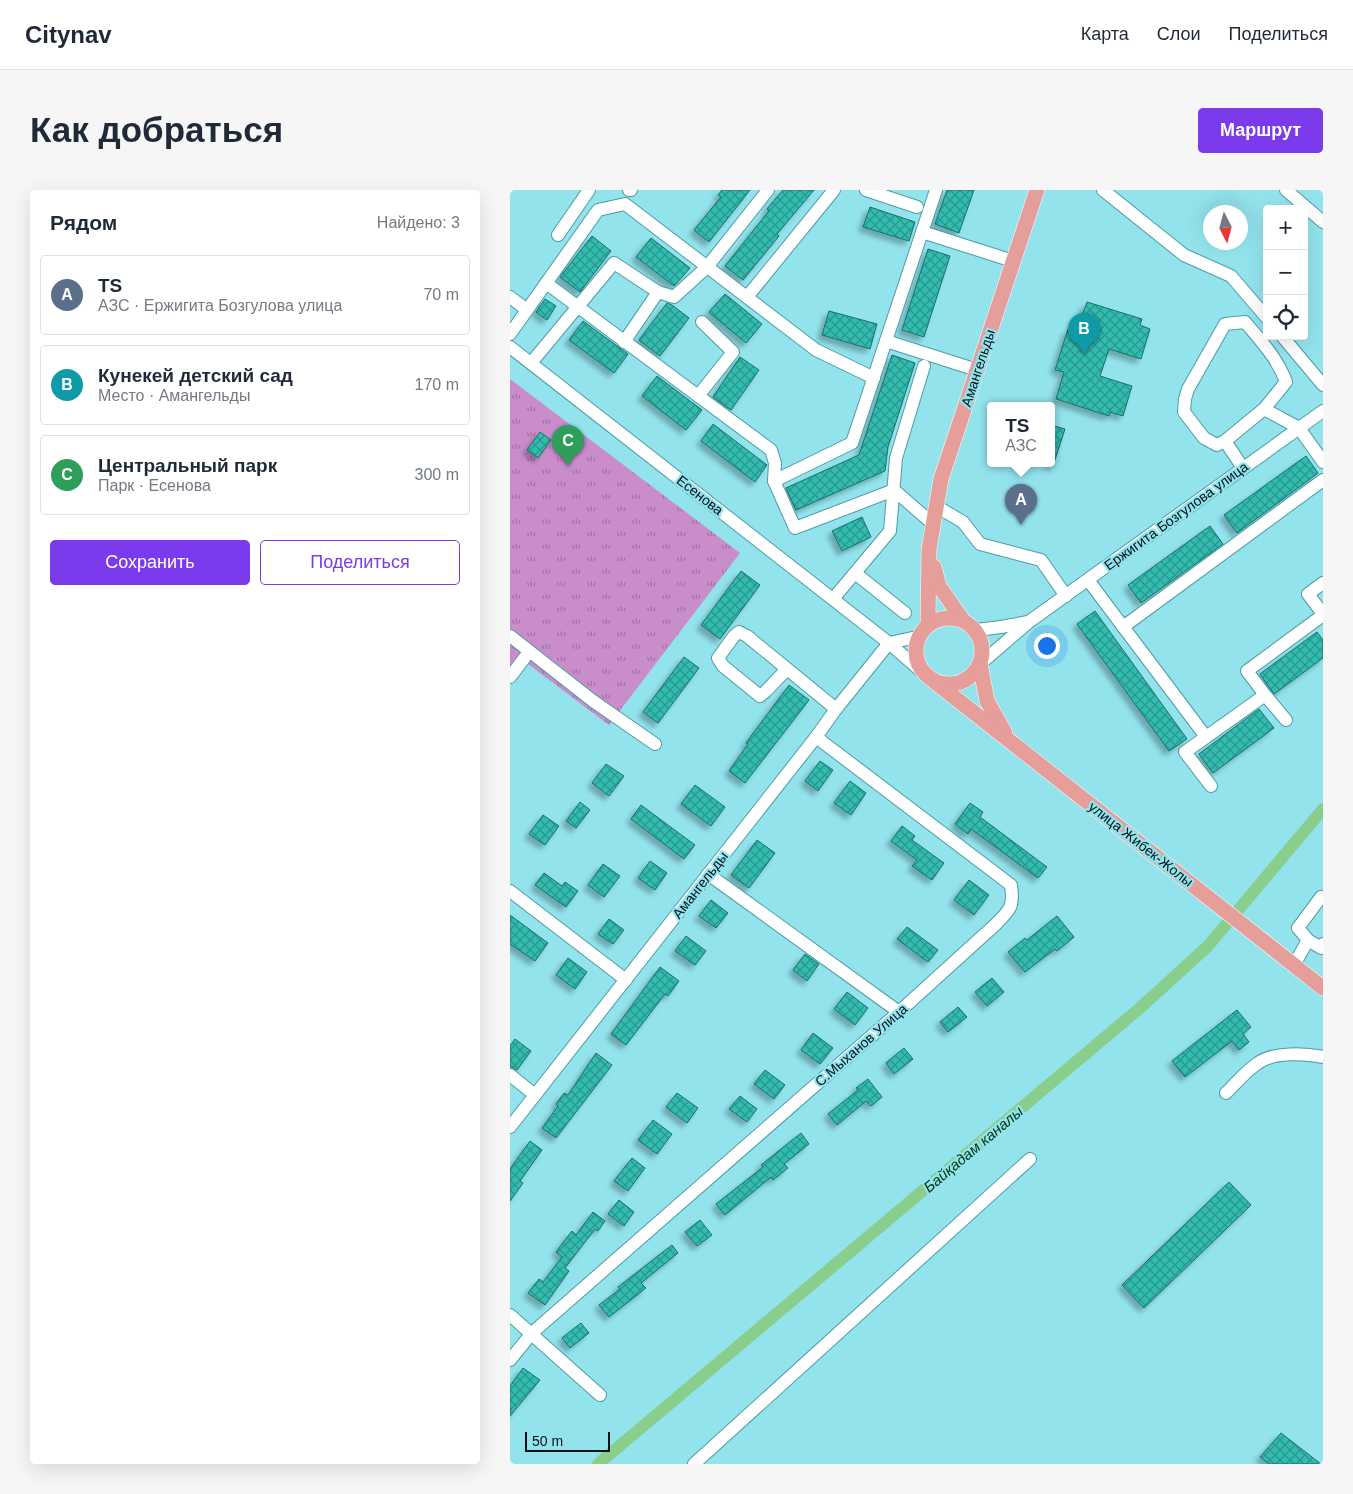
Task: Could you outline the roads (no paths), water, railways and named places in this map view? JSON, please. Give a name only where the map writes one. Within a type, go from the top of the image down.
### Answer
[{"type":"main road","name":"Амангельды","points":[[928,623],[929,549],[941,479],[1037,190]]},
{"type":"main road","points":[[929,549],[939,586],[962,619],[976,630],[983,646],[980,664],[987,701],[1008,739]]},
{"type":"main road","points":[[962,619],[944,617],[928,623],[917,637],[914,655],[921,671],[935,682],[953,684],[969,678],[980,664]]},
{"type":"main road","name":"улица Жибек-Жолы","points":[[935,682],[1323,988]]},
{"type":"street","points":[[558,235],[589,190]]},
{"type":"street","points":[[531,363],[614,263],[658,292],[674,297],[707,267],[768,190]]},
{"type":"street","points":[[747,297],[834,190]]},
{"type":"street","points":[[866,190],[917,207]]},
{"type":"street","points":[[774,481],[852,443],[936,190]]},
{"type":"street","points":[[1103,190],[1184,255],[1231,276],[1263,313]]},
{"type":"street","points":[[1286,190],[1323,222]]},
{"type":"street","points":[[510,334],[598,210],[625,204],[816,350],[874,378]]},
{"type":"street","points":[[922,232],[1013,262]]},
{"type":"street","points":[[546,283],[771,450],[775,463],[774,481],[795,528],[894,490]]},
{"type":"street","points":[[624,342],[658,292]]},
{"type":"street","points":[[510,297],[527,310]]},
{"type":"street","points":[[698,396],[733,352],[702,322]]},
{"type":"street","points":[[1245,322],[1268,349],[1283,374],[1286,382],[1264,409],[1225,441],[1217,445],[1204,438],[1184,412],[1188,389],[1225,324],[1245,322]]},
{"type":"street","points":[[886,340],[977,370]]},
{"type":"street","points":[[1285,340],[1323,385]]},
{"type":"street","name":"Есенова","points":[[510,347],[889,643],[921,671]]},
{"type":"street","points":[[833,599],[890,531],[896,458],[924,366]]},
{"type":"street","points":[[1264,409],[1299,428],[1323,462]]},
{"type":"street","name":"Ержигита Бозгулова улица","points":[[980,664],[1030,622],[1323,411]]},
{"type":"street","points":[[1225,441],[1243,468]]},
{"type":"street","points":[[1123,627],[1323,480]]},
{"type":"street","points":[[894,490],[933,524]]},
{"type":"street","points":[[936,506],[963,522],[980,544],[1041,560],[1066,596]]},
{"type":"street","points":[[855,573],[905,613]]},
{"type":"street","points":[[1088,580],[1206,737]]},
{"type":"street","points":[[1286,720],[1247,671],[1323,615],[1308,594],[1323,583]]},
{"type":"street","points":[[976,630],[1030,622]]},
{"type":"street","points":[[787,669],[760,696],[723,666],[718,658],[739,632],[747,636],[836,709]]},
{"type":"street","points":[[510,636],[593,701],[655,744]]},
{"type":"street","points":[[889,643],[917,637]]},
{"type":"street","name":"Амангельды","points":[[510,1127],[889,643]]},
{"type":"street","points":[[510,677],[529,652]]},
{"type":"street","points":[[1211,786],[1185,752],[1265,695]]},
{"type":"street","name":"С.Мыханов Улица","points":[[510,1360],[532,1333],[899,1012],[1010,910],[1013,900],[1011,885],[816,737]]},
{"type":"street","points":[[708,874],[899,1012]]},
{"type":"street","points":[[510,891],[626,980]]},
{"type":"street","points":[[1323,898],[1321,897],[1298,928],[1308,940],[1321,948],[1323,944]]},
{"type":"street","points":[[1294,965],[1308,940]]},
{"type":"street","points":[[1226,1093],[1258,1062],[1281,1055],[1310,1054],[1323,1057]]},
{"type":"street","points":[[510,1075],[535,1095]]},
{"type":"street","points":[[694,1464],[1030,1159]]},
{"type":"street","points":[[510,1315],[600,1395]]},
{"type":"waterway","name":"Байқадам каналы","points":[[598,1464],[1140,1008],[1208,946],[1323,809]]},
{"type":"place","name":"Кунекей детский сад","points":[[1084,354]]},
{"type":"place","name":"Центральный парк","points":[[568,466]]},
{"type":"place","name":"TS","points":[[1021,525]]}]
